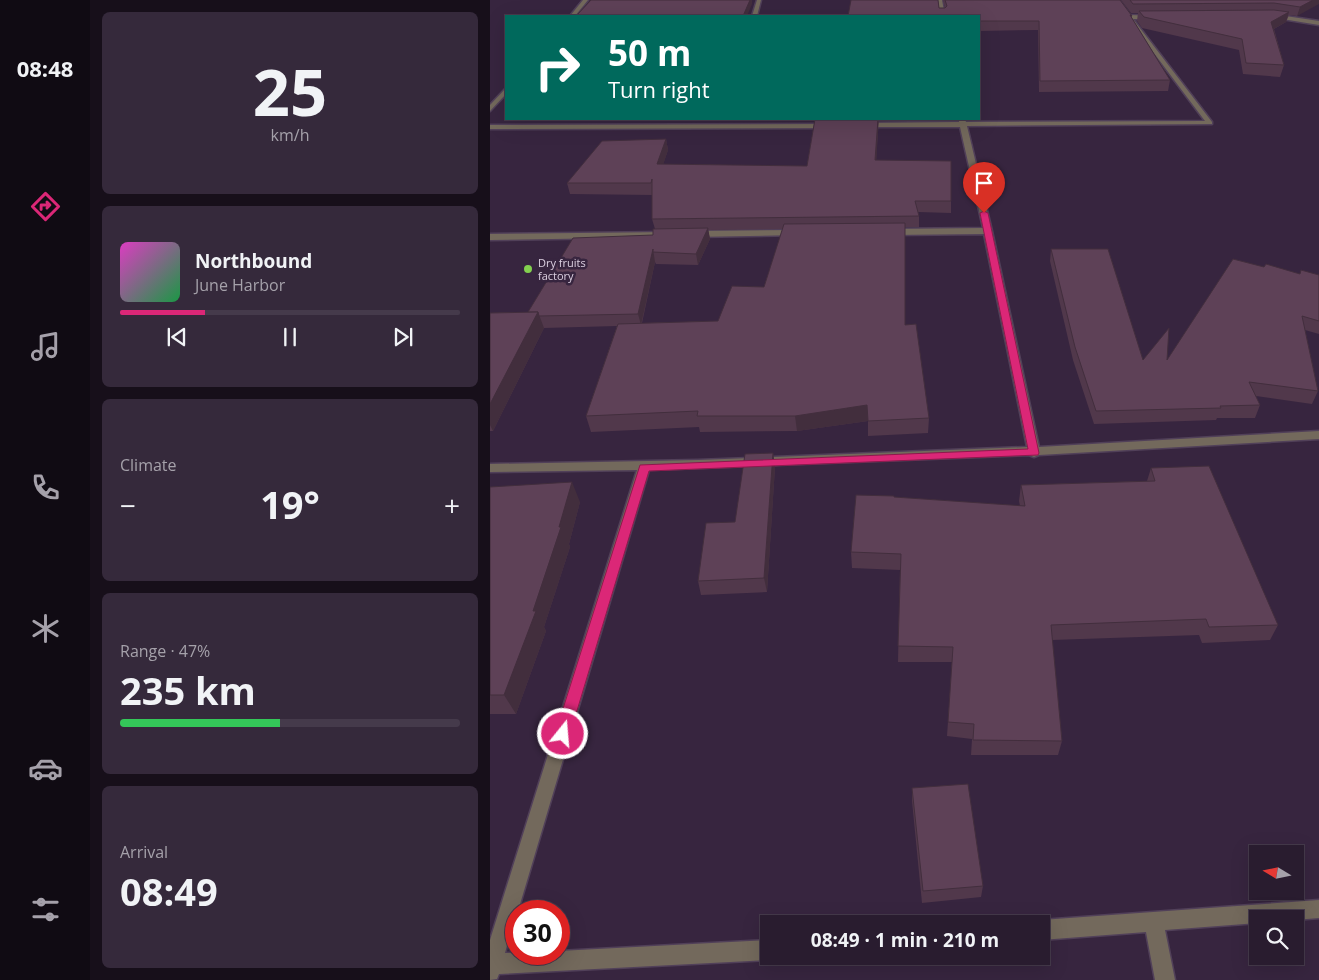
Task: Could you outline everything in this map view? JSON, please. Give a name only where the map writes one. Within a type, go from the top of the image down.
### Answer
[{"type":"street","points":[[573,15],[586,0]]},
{"type":"street","points":[[754,15],[759,0]]},
{"type":"street","points":[[940,0],[943,15]]},
{"type":"street","points":[[855,126],[963,122],[1210,123],[1116,0]]},
{"type":"street","points":[[1262,16],[1319,22]]},
{"type":"street","points":[[1130,17],[1158,17]]},
{"type":"street","points":[[490,109],[505,91]]},
{"type":"street","points":[[716,126],[719,120]]},
{"type":"street","points":[[963,122],[988,231],[1034,453]]},
{"type":"street","points":[[490,127],[835,126]]},
{"type":"street","points":[[878,232],[988,231]]},
{"type":"street","points":[[490,237],[809,233]]},
{"type":"street","points":[[490,468],[644,467],[1034,453],[1319,435]]},
{"type":"street","points":[[644,467],[491,968],[760,951]]},
{"type":"street","points":[[1050,929],[1319,909]]},
{"type":"street","points":[[1153,921],[1165,980]]},
{"type":"building","points":[[591,0],[750,0],[743,15],[577,15]]},
{"type":"building","points":[[851,0],[938,0],[939,8],[945,8],[947,6],[945,0],[1120,0],[1132,16],[1130,15],[1170,80],[1040,81],[1039,21],[980,21],[980,15],[848,15]]},
{"type":"building","points":[[1130,0],[1313,0],[1300,7],[1274,3],[1133,4]]},
{"type":"building","points":[[1274,10],[1289,12],[1271,22],[1284,65],[1246,63],[1242,39],[1144,17],[1139,11]]},
{"type":"building","points":[[815,120],[878,120],[875,160],[951,161],[951,201],[915,201],[919,216],[652,219],[652,179],[651,183],[567,183],[602,141],[666,139],[657,164],[807,166]]},
{"type":"building","points":[[905,223],[905,325],[916,324],[929,418],[868,421],[867,405],[795,416],[697,416],[698,411],[586,416],[618,324],[718,321],[732,286],[764,287],[784,224]]},
{"type":"building","points":[[708,228],[696,254],[653,252],[653,249],[638,314],[539,316],[538,312],[528,312],[573,238],[653,235],[653,229]]},
{"type":"building","points":[[1051,249],[1108,249],[1143,360],[1169,328],[1167,360],[1233,259],[1264,267],[1266,264],[1300,274],[1301,270],[1319,275],[1319,321],[1302,316],[1318,391],[1249,382],[1260,405],[1220,406],[1221,408],[1096,411],[1075,347]]},
{"type":"building","points":[[538,312],[490,404],[490,313]]},
{"type":"building","points":[[773,453],[764,578],[698,581],[706,523],[735,522],[745,454]]},
{"type":"building","points":[[1209,466],[1278,625],[1209,627],[1206,619],[1051,625],[1062,741],[973,740],[974,724],[948,722],[953,647],[898,646],[901,554],[851,552],[856,495],[1025,506],[1021,485],[1155,481],[1151,468]]},
{"type":"building","points":[[572,482],[559,527],[561,527],[533,611],[536,611],[504,695],[490,695],[490,487]]},
{"type":"building","points":[[968,784],[983,886],[923,891],[912,788]]},
{"type":"place","name":"Dry fruits factory","points":[[528,269]]},
{"type":"route","points":[[563,734],[644,467],[1034,453],[984,213]]}]
